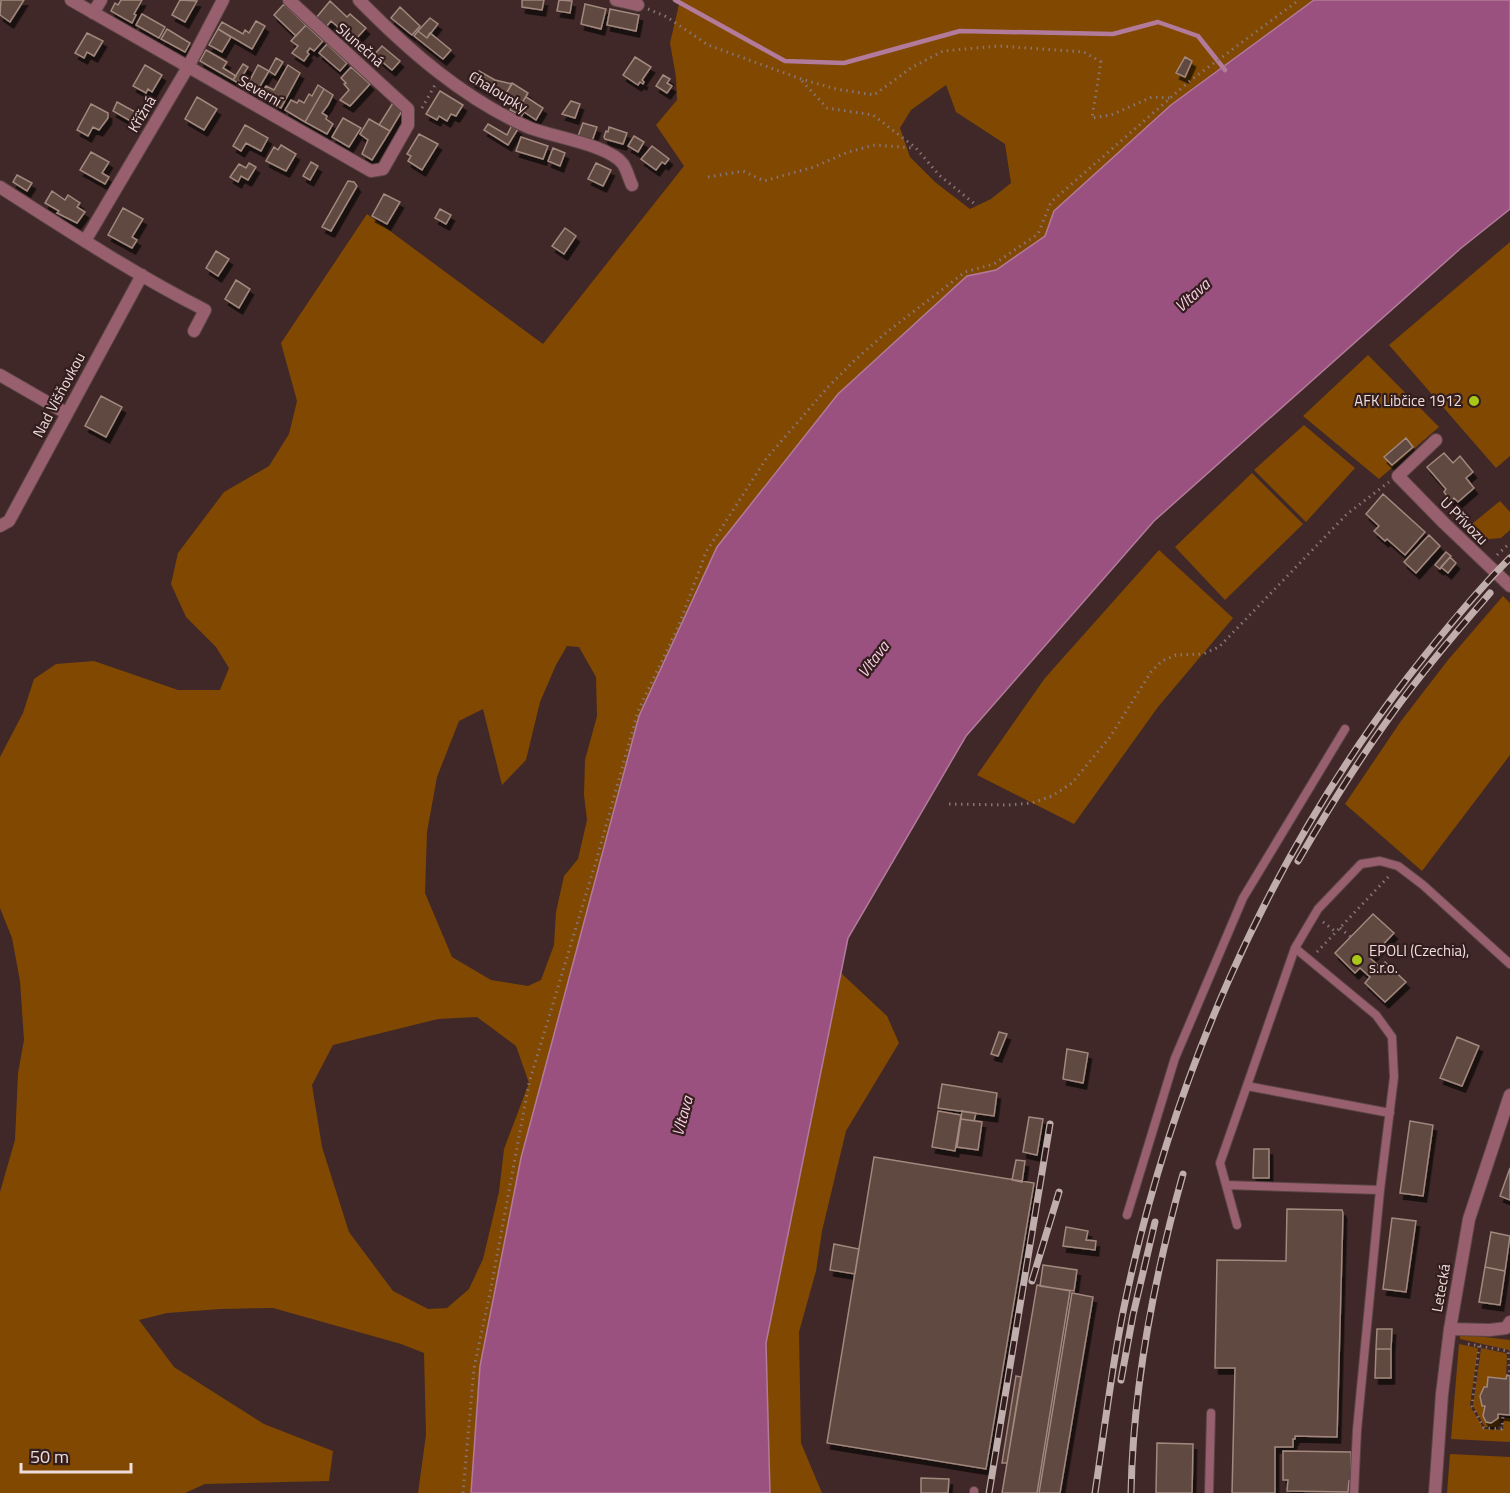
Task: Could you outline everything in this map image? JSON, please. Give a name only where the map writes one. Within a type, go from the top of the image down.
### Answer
[{"type":"street","name":"Severní","points":[[71,0],[371,171],[383,169],[408,124],[409,114]]},
{"type":"street","points":[[93,14],[101,0]]},
{"type":"street","name":"Křížná","points":[[85,241],[188,67],[223,0]]},
{"type":"street","name":"Slunečná","points":[[289,0],[403,103],[409,114]]},
{"type":"street","name":"Chaloupky","points":[[358,0],[438,72],[492,109],[531,128],[608,152],[623,164],[632,185]]},
{"type":"street","points":[[616,0],[638,5]]},
{"type":"street","points":[[0,187],[85,241],[205,310],[194,331]]},
{"type":"street","name":"Nad Višňovkou","points":[[0,526],[9,521],[142,275]]},
{"type":"street","points":[[0,375],[66,412]]},
{"type":"street","points":[[1398,476],[1436,440]]},
{"type":"street","name":"U Přívozu","points":[[1398,476],[1510,586]]},
{"type":"street","name":"Letecká","points":[[1435,1493],[1449,1335],[1469,1219],[1510,1095]]},
{"type":"street","points":[[1449,1335],[1506,1328],[1510,1322]]},
{"type":"lane","points":[[1127,1215],[1175,1058],[1244,898],[1344,729]]},
{"type":"lane","points":[[1237,1225],[1220,1163],[1295,948],[1317,909],[1361,864],[1380,861],[1398,866],[1423,885],[1510,964]]},
{"type":"lane","points":[[1295,948],[1376,1015],[1392,1038],[1394,1077],[1380,1190],[1357,1430],[1354,1493]]},
{"type":"lane","points":[[1247,1086],[1390,1113]]},
{"type":"lane","points":[[1226,1185],[1380,1190]]},
{"type":"lane","points":[[1209,1493],[1211,1413]]},
{"type":"path","points":[[463,1493],[474,1368],[529,1083],[597,858],[638,711],[679,625],[706,552],[766,459],[828,387],[856,359],[965,272],[994,264],[1038,234],[1051,202],[1170,98],[1299,0]]},
{"type":"path","points":[[638,5],[667,17],[708,45],[801,79],[836,89],[874,94],[911,68],[943,51],[999,46],[1084,52],[1101,62],[1092,118],[1111,115],[1152,97],[1170,98]]},
{"type":"path","points":[[422,108],[435,86],[432,78],[438,72]]},
{"type":"path","points":[[801,79],[827,108],[873,115],[916,148],[939,175],[976,205]]},
{"type":"path","points":[[708,177],[743,171],[764,180],[875,145],[916,148]]},
{"type":"path","points":[[949,804],[1008,806],[1032,803],[1052,796],[1072,783],[1110,736],[1151,672],[1162,661],[1176,655],[1203,654],[1219,647],[1347,514],[1398,476]]},
{"type":"path","points":[[1486,564],[1510,543]]},
{"type":"path","points":[[1310,960],[1398,866]]},
{"type":"path","points":[[1314,915],[1336,932]]},
{"type":"path","points":[[1340,928],[1351,937]]},
{"type":"path","points":[[1449,1335],[1479,1346],[1508,1351],[1510,1376]]},
{"type":"path","points":[[1479,1346],[1472,1406],[1484,1428],[1502,1429],[1503,1414]]},
{"type":"shaded area","points":[[680,0],[1314,0],[1224,67],[1054,211],[1045,236],[996,270],[967,276],[838,394],[521,1158],[480,1366],[471,1493],[418,1493],[426,1435],[424,1353],[401,1344],[273,1308],[167,1313],[139,1320],[174,1367],[264,1424],[333,1451],[329,1481],[205,1484],[185,1493],[0,1493],[0,1192],[15,1140],[18,1073],[24,1040],[20,981],[12,938],[0,908],[0,757],[23,713],[34,679],[56,664],[94,661],[178,690],[220,690],[229,668],[216,647],[186,617],[171,584],[178,553],[224,492],[269,466],[289,434],[297,401],[281,343],[367,214],[543,344],[684,166],[656,125],[677,100],[676,77],[670,43]],"holes":[[[946,85],[956,112],[1005,144],[1011,183],[991,199],[970,209],[935,182],[910,157],[900,128],[911,110]],[[567,646],[579,647],[596,677],[597,716],[585,760],[584,795],[587,820],[578,859],[564,876],[556,912],[554,945],[541,980],[528,986],[491,980],[452,957],[425,893],[427,832],[437,777],[459,721],[483,709],[502,785],[526,760],[540,702]],[[477,1017],[516,1046],[529,1083],[504,1149],[499,1192],[483,1259],[469,1289],[447,1308],[428,1309],[393,1291],[349,1232],[322,1147],[312,1085],[333,1045],[438,1019]]]},
{"type":"shaded area","name":"AFK Libčice 1912","points":[[1510,242],[1510,456],[1496,468],[1389,345]]},
{"type":"shaded area","points":[[1368,355],[1439,427],[1379,479],[1303,416]]},
{"type":"shaded area","points":[[1304,425],[1355,468],[1306,522],[1254,470]]},
{"type":"shaded area","points":[[1252,473],[1303,524],[1225,600],[1175,547]]},
{"type":"shaded area","points":[[1500,501],[1510,512],[1510,530],[1501,538],[1480,540],[1467,528]]},
{"type":"shaded area","points":[[1159,550],[1233,618],[1158,707],[1074,824],[977,775],[1045,678]]},
{"type":"shaded area","points":[[1503,596],[1510,603],[1510,755],[1422,871],[1345,804],[1401,721],[1448,660]]},
{"type":"shaded area","points":[[841,973],[887,1016],[899,1043],[846,1131],[822,1231],[816,1271],[799,1332],[801,1443],[822,1493],[770,1493],[766,1343]]},
{"type":"shaded area","points":[[1460,1334],[1510,1340],[1510,1353],[1509,1350],[1460,1339]]},
{"type":"shaded area","points":[[1459,1344],[1478,1348],[1470,1406],[1484,1429],[1503,1430],[1504,1418],[1510,1418],[1510,1442],[1451,1439]]},
{"type":"shaded area","points":[[1481,1348],[1507,1355],[1506,1379],[1488,1377],[1487,1387],[1484,1387],[1480,1396],[1482,1405],[1485,1406],[1483,1416],[1486,1421],[1492,1423],[1498,1418],[1498,1414],[1501,1414],[1500,1427],[1485,1427],[1473,1406]]},
{"type":"shaded area","points":[[1450,1454],[1510,1457],[1510,1493],[1447,1493]]},
{"type":"water","name":"Vltava","points":[[1314,0],[1510,0],[1510,209],[1460,249],[1154,521],[966,736],[848,938],[766,1343],[770,1493],[471,1493],[480,1366],[521,1158],[639,716],[717,547],[838,394],[967,276],[996,270],[1045,236],[1054,211],[1171,105]]},
{"type":"building","points":[[1,0],[24,0],[10,22],[0,15]]},
{"type":"building","points":[[121,0],[142,0],[132,23],[111,11],[115,3],[118,5]]},
{"type":"building","points":[[180,0],[197,1],[185,22],[172,15]]},
{"type":"building","points":[[522,0],[544,0],[542,10],[522,7]]},
{"type":"building","points":[[559,0],[572,1],[570,13],[557,11]]},
{"type":"building","points":[[330,1],[347,17],[350,14],[366,28],[354,41],[342,31],[341,33],[336,30],[338,27],[331,21],[326,27],[316,18]]},
{"type":"building","points":[[284,4],[306,25],[296,36],[274,15]]},
{"type":"building","points":[[585,4],[606,9],[601,29],[581,24]]},
{"type":"building","points":[[400,7],[420,26],[412,35],[391,18]]},
{"type":"building","points":[[610,9],[639,15],[636,31],[607,25]]},
{"type":"building","points":[[142,14],[165,27],[159,38],[136,25]]},
{"type":"building","points":[[430,18],[438,24],[427,38],[418,31]]},
{"type":"building","points":[[256,21],[265,26],[252,49],[218,29],[222,22],[243,34],[245,30],[249,33]]},
{"type":"building","points":[[306,25],[323,41],[314,51],[310,48],[304,61],[292,53],[298,46],[291,41]]},
{"type":"building","points":[[167,29],[190,43],[185,52],[161,39]]},
{"type":"building","points":[[218,29],[231,37],[222,52],[209,45]]},
{"type":"building","points":[[418,31],[427,38],[430,33],[451,50],[443,59],[414,36]]},
{"type":"building","points":[[87,33],[103,41],[94,56],[87,52],[84,58],[75,53]]},
{"type":"building","points":[[327,44],[347,63],[340,71],[319,53]]},
{"type":"building","points":[[382,46],[400,61],[392,70],[374,55]]},
{"type":"building","points":[[206,50],[227,62],[223,68],[236,76],[233,80],[200,61]]},
{"type":"building","points":[[635,57],[651,67],[642,80],[643,84],[640,82],[638,85],[623,75]]},
{"type":"building","points":[[1185,57],[1192,61],[1185,77],[1176,73]]},
{"type":"building","points":[[276,58],[283,62],[275,75],[269,71]]},
{"type":"building","points":[[243,64],[248,67],[238,83],[233,80]]},
{"type":"building","points":[[145,65],[162,75],[152,92],[148,89],[146,93],[133,86]]},
{"type":"building","points":[[258,65],[269,71],[256,93],[246,88]]},
{"type":"building","points":[[288,65],[300,73],[281,108],[260,96],[266,86],[274,90]]},
{"type":"building","points":[[351,67],[370,84],[350,106],[340,100],[349,90],[341,78]]},
{"type":"building","points":[[479,71],[495,80],[488,90],[472,81]]},
{"type":"building","points":[[663,75],[670,79],[667,83],[672,86],[667,93],[656,86]]},
{"type":"building","points":[[495,80],[512,84],[503,99],[488,90]]},
{"type":"building","points":[[512,83],[528,93],[516,113],[510,110],[513,105],[503,99]]},
{"type":"building","points":[[318,85],[324,89],[305,122],[285,110],[291,100],[304,103],[309,94],[312,96]]},
{"type":"building","points":[[324,89],[333,95],[322,113],[333,124],[327,134],[305,122]]},
{"type":"building","points":[[440,91],[463,105],[456,116],[451,114],[447,121],[439,116],[437,120],[426,114]]},
{"type":"building","points":[[528,93],[526,97],[543,108],[536,120],[524,112],[521,117],[516,113]]},
{"type":"building","points":[[197,97],[217,109],[204,130],[185,119]]},
{"type":"building","points":[[571,101],[580,104],[575,118],[562,114]]},
{"type":"building","points":[[117,102],[139,114],[134,123],[113,111]]},
{"type":"building","points":[[393,103],[402,111],[390,131],[379,125]]},
{"type":"building","points":[[91,104],[108,113],[108,118],[99,130],[93,127],[88,136],[77,130]]},
{"type":"building","points":[[343,118],[361,128],[349,147],[332,137]]},
{"type":"building","points":[[369,119],[390,131],[372,160],[362,154],[368,140],[360,134]]},
{"type":"building","points":[[583,123],[597,127],[592,141],[578,136]]},
{"type":"building","points":[[488,124],[507,135],[512,125],[518,129],[508,145],[484,130]]},
{"type":"building","points":[[245,125],[268,138],[261,151],[246,143],[241,151],[233,146]]},
{"type":"building","points":[[609,127],[627,133],[623,144],[605,139]]},
{"type":"building","points":[[419,134],[438,144],[422,170],[408,161],[411,156],[407,154]]},
{"type":"building","points":[[634,136],[644,142],[638,152],[628,146]]},
{"type":"building","points":[[521,137],[548,146],[543,159],[516,151]]},
{"type":"building","points":[[281,145],[296,154],[286,171],[266,161],[274,147],[278,150]]},
{"type":"building","points":[[652,146],[669,159],[665,164],[662,162],[656,170],[641,159]]},
{"type":"building","points":[[553,148],[565,153],[560,166],[548,161]]},
{"type":"building","points":[[91,152],[109,162],[102,173],[109,177],[105,184],[80,170]]},
{"type":"building","points":[[311,162],[318,166],[310,180],[303,176]]},
{"type":"building","points":[[249,163],[256,167],[248,180],[241,176],[238,182],[230,177],[239,164],[246,168]]},
{"type":"building","points":[[596,163],[611,170],[603,186],[588,179]]},
{"type":"building","points":[[17,175],[32,183],[27,191],[13,182]]},
{"type":"building","points":[[348,181],[354,182],[357,186],[331,231],[322,227]]},
{"type":"building","points":[[52,191],[65,200],[68,195],[80,203],[77,207],[85,212],[77,223],[57,213],[59,211],[45,203]]},
{"type":"building","points":[[384,194],[400,202],[387,224],[372,216]]},
{"type":"building","points":[[123,208],[143,219],[132,237],[137,240],[132,248],[108,235]]},
{"type":"building","points":[[440,209],[451,215],[446,224],[435,218]]},
{"type":"building","points":[[565,228],[576,236],[564,254],[552,246]]},
{"type":"building","points":[[216,251],[229,259],[218,276],[206,268]]},
{"type":"building","points":[[236,280],[250,289],[239,308],[225,299]]},
{"type":"building","points":[[101,396],[122,407],[106,437],[85,426]]},
{"type":"building","points":[[1406,438],[1413,447],[1392,465],[1384,457]]},
{"type":"building","points":[[1444,453],[1453,463],[1460,456],[1473,472],[1466,478],[1474,488],[1458,502],[1454,498],[1451,501],[1444,492],[1446,489],[1427,467]]},
{"type":"building","points":[[1383,494],[1425,532],[1405,555],[1374,531],[1379,526],[1366,514]]},
{"type":"building","points":[[1429,535],[1440,546],[1416,573],[1404,562]]},
{"type":"building","points":[[1446,552],[1451,556],[1440,569],[1435,565]]},
{"type":"building","points":[[1450,557],[1456,563],[1448,573],[1441,567]]},
{"type":"building","name":"EPOLI (Czechia), s.r.o.","points":[[1373,914],[1394,933],[1370,958],[1380,967],[1385,962],[1406,982],[1385,1002],[1365,983],[1370,977],[1360,968],[1355,973],[1335,953]]},
{"type":"building","points":[[999,1032],[1007,1034],[998,1056],[991,1054]]},
{"type":"building","points":[[1457,1037],[1479,1046],[1462,1086],[1440,1078]]},
{"type":"building","points":[[1067,1049],[1088,1053],[1083,1083],[1063,1079]]},
{"type":"building","points":[[942,1084],[997,1093],[994,1116],[938,1108]]},
{"type":"building","points":[[938,1111],[961,1115],[955,1151],[932,1147]]},
{"type":"building","points":[[962,1111],[976,1113],[974,1121],[961,1119]]},
{"type":"building","points":[[1029,1117],[1043,1119],[1037,1155],[1023,1152]]},
{"type":"building","points":[[961,1119],[982,1122],[978,1150],[957,1147]]},
{"type":"building","points":[[1410,1121],[1433,1125],[1423,1196],[1400,1193]]},
{"type":"building","points":[[1254,1149],[1269,1149],[1269,1178],[1253,1178]]},
{"type":"building","points":[[874,1157],[1034,1183],[986,1469],[827,1443]]},
{"type":"building","points":[[1016,1160],[1025,1161],[1022,1182],[1012,1180]]},
{"type":"building","points":[[1510,1168],[1510,1200],[1500,1196]]},
{"type":"building","points":[[1287,1209],[1342,1210],[1343,1213],[1337,1437],[1295,1436],[1293,1447],[1275,1447],[1275,1493],[1232,1493],[1235,1368],[1215,1368],[1217,1260],[1286,1261]]},
{"type":"building","points":[[1392,1218],[1416,1221],[1406,1292],[1383,1289]]},
{"type":"building","points":[[1066,1227],[1088,1231],[1086,1240],[1096,1241],[1095,1250],[1063,1246]]},
{"type":"building","points":[[1491,1232],[1510,1236],[1505,1271],[1485,1267]]},
{"type":"building","points":[[834,1244],[859,1249],[855,1274],[830,1270]]},
{"type":"building","points":[[1043,1265],[1077,1270],[1074,1291],[1040,1286]]},
{"type":"building","points":[[1485,1267],[1505,1271],[1500,1305],[1479,1302]]},
{"type":"building","points":[[1037,1285],[1070,1291],[1037,1493],[1002,1493]]},
{"type":"building","points":[[1072,1293],[1093,1297],[1060,1493],[1039,1493]]},
{"type":"building","points":[[1377,1329],[1392,1329],[1391,1349],[1376,1349]]},
{"type":"building","points":[[1376,1349],[1391,1349],[1391,1378],[1375,1378]]},
{"type":"building","points":[[1507,1375],[1510,1376],[1510,1415],[1498,1414],[1498,1418],[1491,1423],[1486,1422],[1483,1416],[1485,1406],[1482,1406],[1480,1396],[1484,1387],[1487,1387],[1488,1377],[1506,1379]]},
{"type":"building","points":[[1016,1376],[1021,1377],[1007,1463],[1002,1463]]},
{"type":"building","points":[[1157,1443],[1193,1444],[1192,1493],[1156,1493]]},
{"type":"building","points":[[1283,1451],[1351,1452],[1351,1481],[1349,1481],[1348,1492],[1287,1491],[1288,1480],[1283,1480]]},
{"type":"building","points":[[921,1478],[949,1479],[948,1493],[921,1493]]},
{"type":"waterway","points":[[675,0],[785,61],[844,63],[960,31],[1113,34],[1158,22],[1198,36],[1225,70]]},
{"type":"railway","points":[[1095,1493],[1123,1312],[1143,1227],[1167,1142],[1196,1059],[1230,978],[1267,899],[1310,822],[1357,748],[1432,646],[1510,558]]},
{"type":"railway","points":[[1298,861],[1343,786],[1392,714],[1490,593]]},
{"type":"railway","points":[[989,1493],[1050,1124]]},
{"type":"railway","points":[[1131,1493],[1136,1412],[1147,1332],[1154,1292],[1183,1174]]},
{"type":"railway","points":[[1032,1281],[1059,1192]]},
{"type":"railway","points":[[1121,1380],[1133,1315],[1155,1222]]},
{"type":"place","name":"AFK Libčice 1912","points":[[1474,401]]},
{"type":"place","name":"EPOLI (Czechia), s.r.o.","points":[[1357,960]]}]
